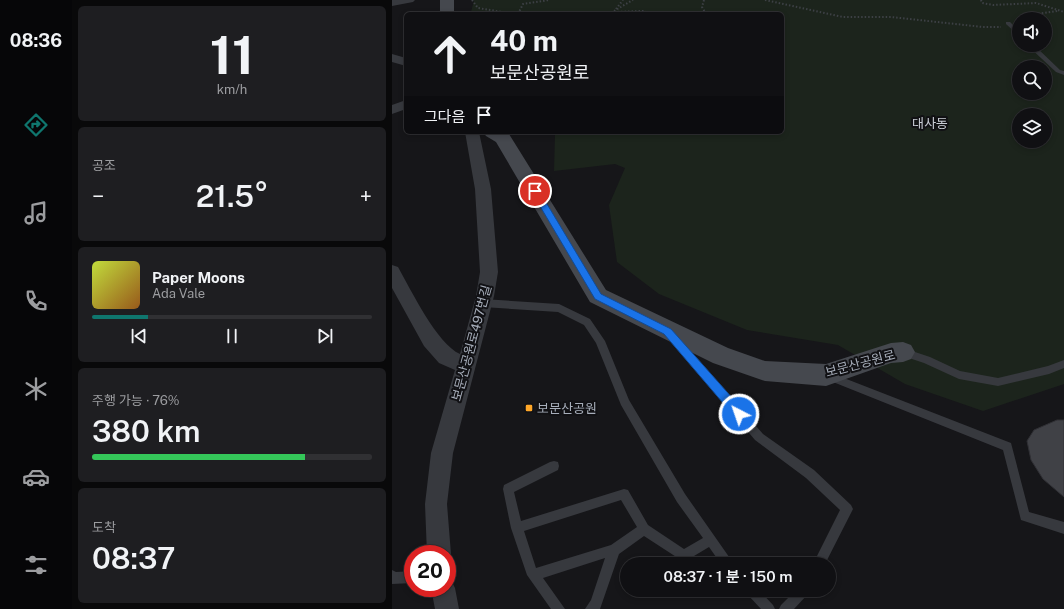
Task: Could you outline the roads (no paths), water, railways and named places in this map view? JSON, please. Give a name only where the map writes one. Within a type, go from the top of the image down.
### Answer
[{"type":"main road","points":[[447,0],[448,12]]},
{"type":"main road","name":"보문산공원로","points":[[496,134],[503,138],[598,296],[721,356],[765,371],[826,375],[891,353],[903,352]]},
{"type":"street","points":[[392,2],[409,0]]},
{"type":"street","points":[[392,58],[404,61]]},
{"type":"street","points":[[392,110],[404,105]]},
{"type":"street","name":"보문산공원로497번길","points":[[438,545],[436,504],[442,453],[466,366],[489,272],[483,189],[472,134]]},
{"type":"street","points":[[392,272],[431,340],[446,357],[466,366]]},
{"type":"street","points":[[445,597],[447,609]]},
{"type":"lane","points":[[1008,24],[1012,28]]},
{"type":"lane","points":[[1038,52],[1058,71],[1064,73]]},
{"type":"lane","points":[[482,303],[559,308],[587,322],[600,341],[625,402],[681,498],[723,557]]},
{"type":"lane","points":[[668,331],[759,437],[810,474],[847,509],[822,557]]},
{"type":"lane","name":"보문산공원로","points":[[903,352],[926,360],[959,375],[998,382],[1049,370],[1064,364]]},
{"type":"lane","points":[[826,375],[1007,447],[1025,516],[1064,528]]},
{"type":"lane","points":[[554,466],[508,490],[517,528],[533,575],[559,609]]},
{"type":"lane","points":[[517,528],[624,494],[644,530],[684,556],[711,540]]},
{"type":"lane","points":[[533,575],[614,550],[644,530]]},
{"type":"lane","points":[[591,609],[596,604],[614,550]]},
{"type":"lane","points":[[392,576],[393,578],[404,577]]},
{"type":"lane","points":[[757,597],[768,609]]},
{"type":"lane","points":[[785,609],[797,597]]},
{"type":"place","name":"보문산공원","points":[[529,408]]},
{"type":"district","name":"대사동","points":[[930,123]]}]
